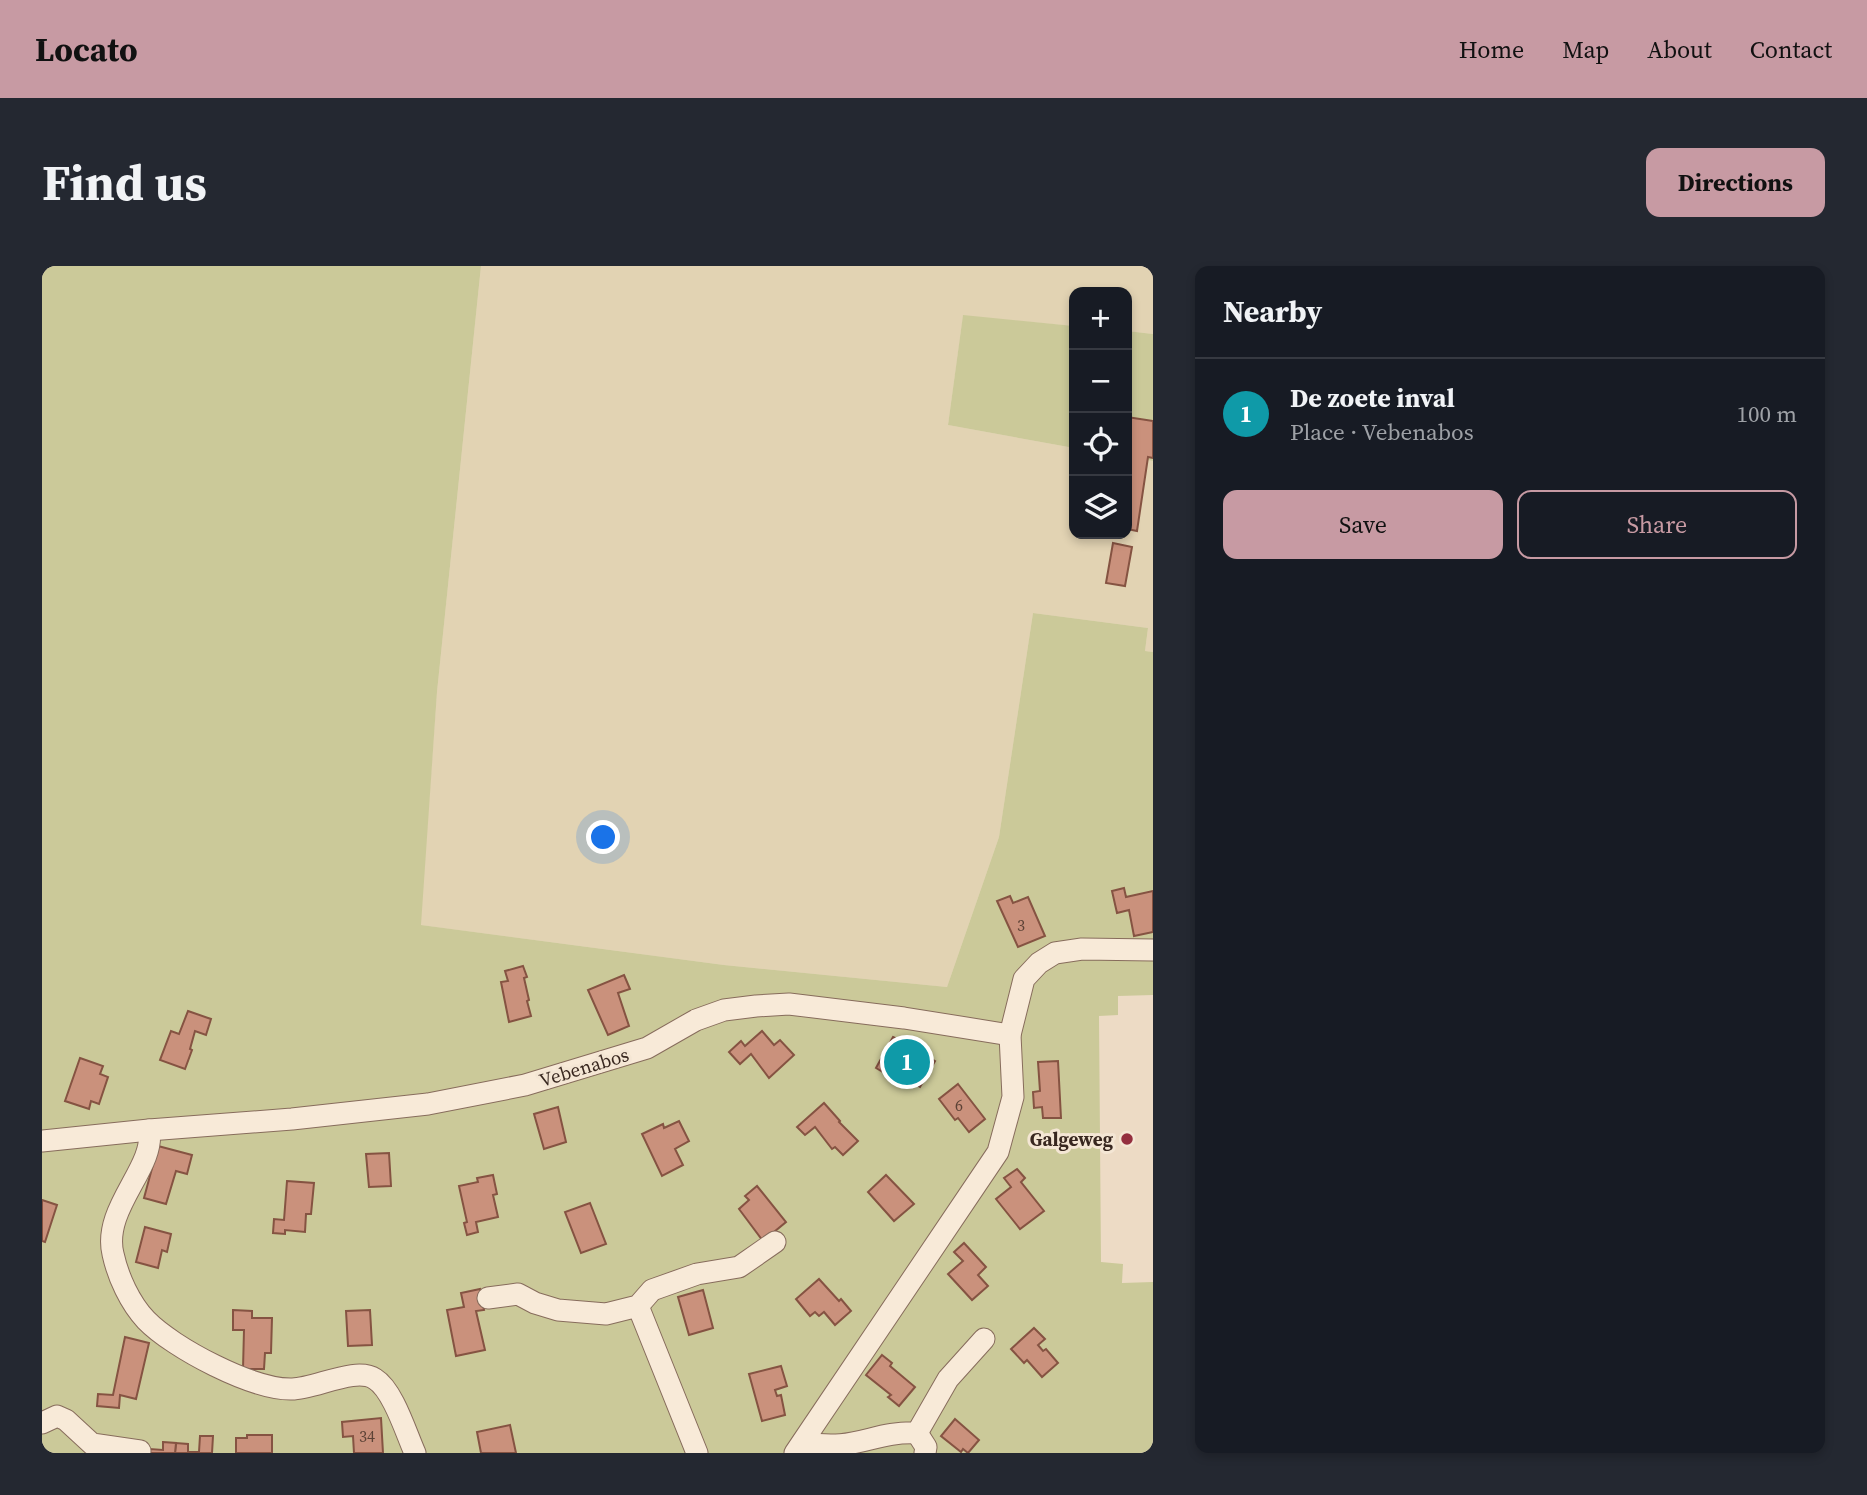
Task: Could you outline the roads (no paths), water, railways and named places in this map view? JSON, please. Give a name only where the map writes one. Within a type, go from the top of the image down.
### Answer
[{"type":"street","points":[[984,1339],[948,1379],[926,1447],[895,1436],[856,1449],[799,1447],[998,1152],[1013,1097],[1010,1035],[1024,979],[1039,963],[1055,953],[1082,949],[1153,950]]},
{"type":"street","name":"Vebenabos","points":[[42,1141],[428,1104],[525,1085],[648,1048],[696,1020],[724,1010],[756,1006],[789,1004],[904,1018],[1010,1035]]},
{"type":"street","points":[[149,1129],[149,1147],[113,1223],[112,1252],[127,1293],[145,1319],[169,1340],[212,1364],[251,1380],[291,1389],[355,1375],[374,1378],[389,1394],[415,1453]]},
{"type":"street","points":[[488,1298],[518,1294],[558,1310],[607,1314],[638,1306],[652,1290],[697,1274],[739,1267],[775,1242]]},
{"type":"street","points":[[638,1306],[697,1453]]},
{"type":"street","points":[[42,1423],[57,1416],[66,1420],[92,1444],[139,1451]]},
{"type":"place","name":"De zoete inval","points":[[907,1062]]},
{"type":"place","name":"Galgeweg","points":[[1127,1139]]}]
